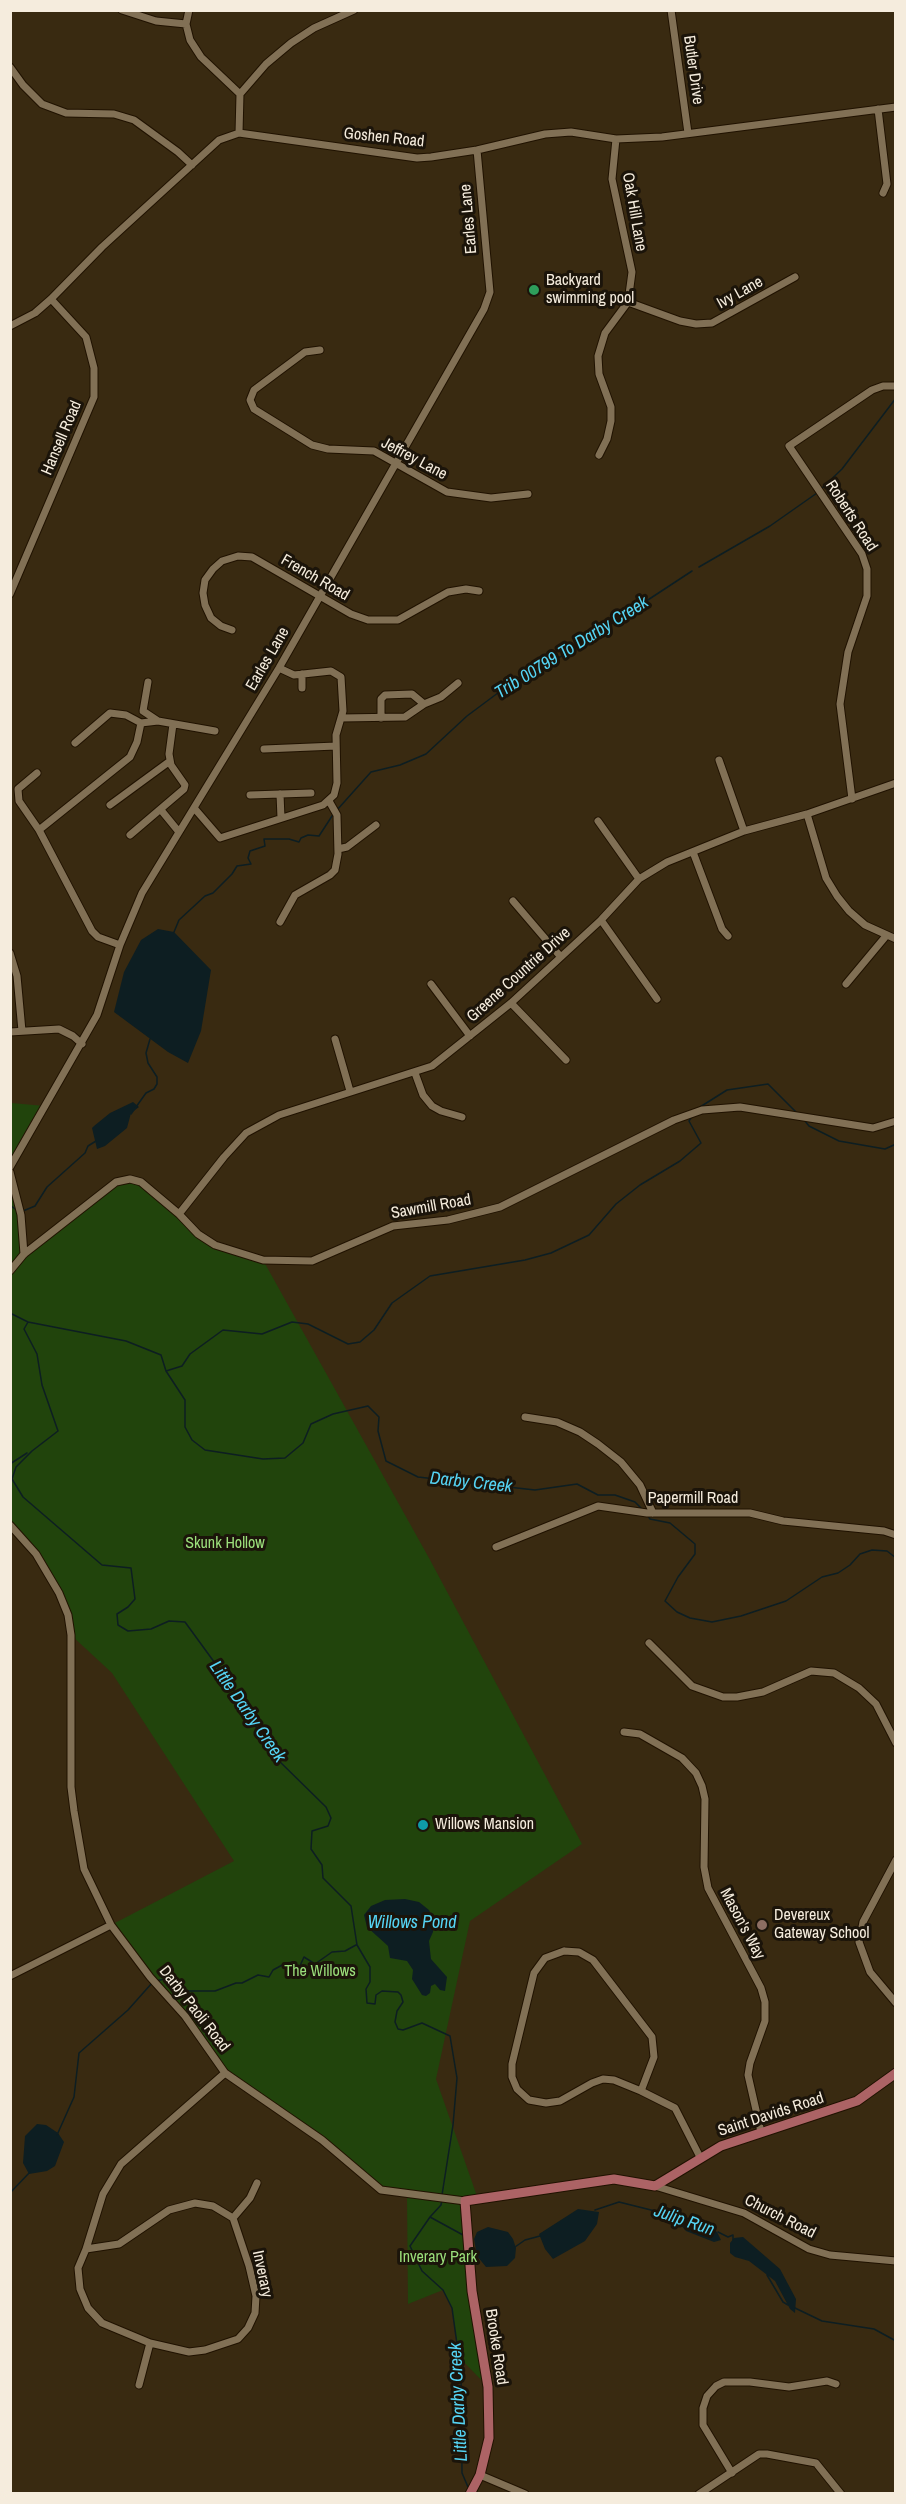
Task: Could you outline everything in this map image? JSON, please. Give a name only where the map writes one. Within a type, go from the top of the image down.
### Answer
[{"type":"main road","name":"Saint Davids Road","points":[[655,2186],[721,2146],[831,2112],[857,2101],[896,2073]]},
{"type":"main road","name":"Darby Paoli Road","points":[[465,2201],[614,2179],[655,2186]]},
{"type":"main road","name":"Brooke Road","points":[[465,2201],[472,2291],[488,2387],[489,2438],[480,2475],[470,2493]]},
{"type":"street","points":[[122,10],[156,21],[186,24]]},
{"type":"street","points":[[189,10],[186,24],[190,40],[201,57],[240,94]]},
{"type":"street","points":[[10,326],[35,313],[51,299],[102,247],[219,140],[239,133],[240,94],[266,64],[314,28],[354,10]]},
{"type":"street","name":"Butler Drive","points":[[671,10],[688,133]]},
{"type":"street","points":[[10,67],[23,85],[42,104],[66,113],[114,114],[134,120],[192,165]]},
{"type":"street","name":"Goshen Road","points":[[239,133],[417,158],[477,150],[545,134],[571,132],[616,139],[688,133],[896,107]]},
{"type":"street","points":[[878,109],[886,184],[882,193]]},
{"type":"street","name":"Oak Hill Lane","points":[[599,455],[607,439],[611,407],[599,374],[598,356],[605,333],[628,302],[632,272],[612,179],[616,139]]},
{"type":"street","name":"Earles Lane","points":[[10,1167],[97,1015],[120,945],[142,893],[279,668],[471,331],[490,292],[477,150]]},
{"type":"street","name":"Ivy Lane","points":[[628,302],[680,321],[696,324],[712,323],[795,278]]},
{"type":"street","name":"Hansell Road","points":[[10,594],[94,397],[94,368],[86,337],[51,299]]},
{"type":"street","name":"Jeffrey Lane","points":[[320,350],[305,352],[254,390],[250,400],[254,409],[312,445],[328,449],[374,451],[437,488],[457,494],[491,498],[528,494]]},
{"type":"street","name":"Roberts Road","points":[[852,799],[840,704],[848,652],[867,596],[867,569],[862,555],[789,446],[872,390],[883,386],[896,386]]},
{"type":"street","name":"French Road","points":[[232,630],[221,626],[211,618],[203,599],[206,580],[213,569],[222,561],[239,556],[252,557],[351,614],[383,621],[398,620],[448,592],[466,589],[478,591]]},
{"type":"street","points":[[195,808],[220,838],[329,801],[334,795],[337,783],[336,746],[343,705],[339,675],[326,670],[289,674],[279,668]]},
{"type":"street","points":[[302,674],[302,688]]},
{"type":"street","points":[[148,682],[143,711],[159,721],[215,731]]},
{"type":"street","points":[[341,718],[405,717],[424,704],[441,697],[458,683]]},
{"type":"street","points":[[381,718],[381,699],[385,695],[412,693],[424,704]]},
{"type":"street","points":[[75,743],[110,713],[126,715],[141,723],[159,721]]},
{"type":"street","points":[[39,830],[130,757],[137,742],[141,723]]},
{"type":"street","points":[[130,835],[181,794],[185,785],[170,761],[172,724]]},
{"type":"street","points":[[264,749],[336,746]]},
{"type":"street","points":[[718,760],[744,831]]},
{"type":"street","points":[[110,805],[170,761]]},
{"type":"street","points":[[37,772],[16,792],[19,801],[39,830],[92,931],[98,937],[120,945]]},
{"type":"street","name":"Greene Countrie Drive","points":[[179,1214],[246,1133],[279,1115],[432,1066],[512,1004],[560,956],[601,920],[639,879],[667,862],[744,831],[807,814],[896,783]]},
{"type":"street","points":[[250,795],[311,793]]},
{"type":"street","points":[[280,794],[280,818]]},
{"type":"street","points":[[280,922],[295,895],[333,873],[337,866],[337,815],[329,801]]},
{"type":"street","points":[[160,810],[179,832]]},
{"type":"street","points":[[807,814],[826,878],[837,896],[856,917],[886,936],[896,939]]},
{"type":"street","points":[[598,820],[639,879]]},
{"type":"street","points":[[338,849],[347,847],[376,825]]},
{"type":"street","points":[[693,852],[722,929],[728,936]]},
{"type":"street","points":[[513,901],[560,956]]},
{"type":"street","points":[[601,920],[657,999]]},
{"type":"street","points":[[846,984],[886,936]]},
{"type":"street","points":[[10,954],[17,976],[22,1031]]},
{"type":"street","points":[[431,984],[470,1036]]},
{"type":"street","points":[[512,1004],[566,1060]]},
{"type":"street","points":[[10,1032],[51,1028],[64,1030],[82,1044]]},
{"type":"street","points":[[335,1039],[350,1091]]},
{"type":"street","points":[[415,1073],[423,1095],[432,1106],[441,1112],[462,1117]]},
{"type":"street","name":"Sawmill Road","points":[[10,1271],[24,1254],[116,1182],[130,1179],[141,1182],[179,1214],[198,1234],[215,1245],[263,1260],[312,1261],[393,1226],[448,1220],[500,1206],[674,1120],[702,1110],[740,1107],[873,1128],[896,1120]]},
{"type":"street","points":[[10,1172],[21,1215],[24,1254]]},
{"type":"street","points":[[525,1417],[557,1422],[580,1432],[598,1444],[621,1462],[640,1485],[650,1513]]},
{"type":"street","name":"Papermill Road","points":[[496,1547],[598,1506],[628,1512],[750,1513],[783,1521],[884,1531],[896,1535]]},
{"type":"street","name":"Darby Paoli Road","points":[[10,1525],[36,1554],[59,1593],[68,1615],[71,1635],[71,1787],[74,1811],[84,1869],[111,1925],[150,1977],[185,2016],[225,2073],[321,2140],[381,2190],[465,2201]]},
{"type":"street","points":[[649,1643],[692,1686],[711,1695],[723,1697],[763,1692],[812,1671],[834,1673],[859,1688],[876,1704],[896,1743]]},
{"type":"street","name":"Mason's Way","points":[[624,1732],[640,1734],[682,1758],[694,1770],[702,1786],[705,1805],[704,1867],[708,1888],[763,1991],[766,2005],[765,2021],[748,2075],[761,2132]]},
{"type":"street","points":[[896,1860],[863,1922],[858,1942],[870,1972],[896,2003]]},
{"type":"street","points":[[10,1976],[111,1925]]},
{"type":"street","points":[[641,2091],[655,2053],[647,2029],[590,1957],[567,1951],[545,1958],[534,1973],[512,2064],[512,2077],[519,2092],[533,2102],[550,2103],[560,2101],[592,2082],[607,2079],[641,2091],[669,2103],[678,2111],[700,2157]]},
{"type":"street","name":"Inverary","points":[[225,2073],[121,2164],[103,2194],[78,2268],[80,2289],[88,2308],[102,2323],[150,2343],[189,2352],[205,2350],[238,2339],[248,2328],[255,2313],[256,2296],[233,2218]]},
{"type":"street","points":[[86,2249],[118,2244],[169,2210],[195,2204],[213,2206],[233,2218],[250,2198],[256,2183]]},
{"type":"street","name":"Church Road","points":[[655,2186],[744,2213],[809,2249],[830,2255],[896,2261]]},
{"type":"street","points":[[139,2385],[150,2343]]},
{"type":"street","points":[[732,2473],[703,2425],[703,2408],[707,2396],[716,2386],[724,2382],[750,2382],[789,2387],[827,2381],[836,2384]]},
{"type":"street","points":[[699,2493],[759,2454],[816,2463],[841,2493]]},
{"type":"street","points":[[480,2475],[525,2493]]},
{"type":"green space","points":[[11,1103],[45,1106],[11,1167]]},
{"type":"green space","name":"Skunk Hollow","points":[[10,1172],[24,1254],[116,1182],[141,1182],[215,1245],[263,1260],[429,1558],[582,1844],[470,1921],[436,2079],[478,2199],[466,2201],[488,2387],[459,2357],[452,2308],[443,2290],[408,2304],[407,2195],[381,2190],[321,2140],[225,2073],[111,1925],[234,1861],[112,1673],[71,1635],[68,1615],[36,1554],[11,1525]]},
{"type":"water","points":[[158,929],[174,932],[211,970],[201,1031],[188,1063],[168,1052],[114,1012],[124,972],[141,940]]},
{"type":"water","points":[[133,1102],[139,1107],[131,1113],[127,1128],[105,1146],[97,1149],[92,1128],[110,1113]]},
{"type":"water","name":"Willows Pond","points":[[405,1899],[419,1902],[429,1910],[434,1921],[429,1941],[431,1959],[447,1977],[445,1991],[440,1990],[435,1984],[431,1986],[430,1993],[426,1996],[422,1995],[412,1979],[413,1970],[407,1961],[390,1958],[388,1946],[367,1927],[364,1915],[371,1906],[385,1900]]},
{"type":"water","points":[[37,2124],[46,2125],[58,2133],[64,2142],[55,2166],[47,2171],[29,2174],[23,2163],[25,2136]]},
{"type":"water","points":[[578,2209],[599,2212],[597,2224],[585,2241],[553,2259],[545,2249],[539,2234]]},
{"type":"water","points":[[685,2217],[706,2223],[717,2232],[721,2240],[714,2242],[686,2231],[678,2222]]},
{"type":"water","points":[[488,2227],[508,2232],[513,2239],[516,2248],[515,2258],[507,2266],[486,2267],[477,2256],[474,2239],[477,2232]]},
{"type":"water","points":[[743,2237],[780,2269],[796,2299],[795,2313],[790,2309],[775,2281],[749,2261],[730,2253],[730,2243],[734,2238]]},
{"type":"waterway","name":"Trib 00799 To Darby Creek","points":[[820,490],[842,469],[896,398]]},
{"type":"waterway","name":"Trib 00799 To Darby Creek","points":[[699,567],[770,526],[817,493]]},
{"type":"waterway","name":"Trib 00799 To Darby Creek","points":[[337,810],[371,772],[400,765],[426,754],[467,716],[522,675],[564,655],[692,571]]},
{"type":"waterway","name":"Trib 00799 To Darby Creek","points":[[174,932],[179,920],[205,896],[213,893],[237,866],[251,864],[248,858],[250,851],[265,846],[264,839],[289,839],[299,842],[301,838],[308,835],[319,836],[334,813]]},
{"type":"waterway","name":"Trib 00799 To Darby Creek","points":[[131,1114],[146,1093],[154,1089],[157,1084],[157,1077],[148,1063],[146,1053],[150,1039]]},
{"type":"waterway","points":[[700,1107],[727,1090],[768,1084],[798,1114]]},
{"type":"waterway","points":[[166,1371],[182,1366],[190,1354],[223,1330],[262,1334],[292,1322],[308,1324],[348,1344],[360,1342],[374,1330],[392,1303],[430,1276],[525,1260],[551,1253],[589,1235],[616,1204],[640,1185],[680,1161],[701,1143],[689,1121],[691,1118]]},
{"type":"waterway","points":[[805,1121],[809,1126],[839,1141],[885,1149],[896,1144]]},
{"type":"waterway","name":"Trib 00799 To Darby Creek","points":[[23,1211],[35,1206],[47,1187],[85,1153],[88,1146],[96,1141]]},
{"type":"waterway","name":"Trib 00799 To Darby Creek","points":[[10,1205],[19,1212]]},
{"type":"waterway","name":"Darby Creek","points":[[10,1313],[28,1322],[126,1341],[161,1355],[166,1371],[185,1400],[185,1427],[192,1440],[205,1450],[263,1459],[285,1458],[303,1443],[311,1424],[333,1414],[368,1406],[379,1417],[378,1431],[386,1461],[418,1477],[535,1490],[577,1484],[598,1495],[615,1495],[635,1502],[641,1508]]},
{"type":"waterway","name":"Little Darby Creek","points":[[28,1322],[24,1329],[37,1354],[42,1385],[58,1431],[16,1467],[12,1479],[23,1497],[102,1565],[131,1568],[135,1599],[117,1614],[118,1625],[128,1631],[151,1629],[169,1621],[185,1622],[228,1681],[273,1755],[326,1807],[331,1818],[328,1826],[312,1831],[311,1849],[322,1865],[323,1878],[351,1906],[357,1945],[370,1967],[370,1982],[366,1989],[367,2003],[375,2004],[376,1995],[382,1991],[398,1992],[403,2002],[397,2011],[395,2022],[398,2029],[403,2030],[422,2023],[450,2036],[457,2078],[453,2125],[442,2195]]},
{"type":"waterway","points":[[10,1464],[27,1453]]},
{"type":"waterway","name":"Darby Creek","points":[[648,1516],[650,1519],[670,1523],[695,1544],[695,1554],[678,1577],[665,1601],[677,1612],[690,1618],[712,1622],[741,1616],[786,1601],[822,1577],[838,1573],[860,1554],[872,1550],[887,1551],[896,1558]]},
{"type":"waterway","points":[[156,1981],[168,1978],[182,1991],[215,1991],[242,1983],[258,1975],[269,1977],[273,1970],[286,1963],[294,1962],[299,1968],[304,1957],[315,1964],[332,1952],[345,1951],[356,1945]]},
{"type":"waterway","points":[[57,2135],[74,2097],[79,2053],[128,2010],[152,1983]]},
{"type":"waterway","points":[[10,2193],[30,2172]]},
{"type":"waterway","name":"Little Darby Creek","points":[[442,2200],[441,2205],[410,2246],[422,2271],[443,2290],[452,2308],[461,2373],[462,2473],[468,2487]]},
{"type":"waterway","name":"Julip Run","points":[[595,2210],[619,2202],[683,2218]]},
{"type":"waterway","name":"Julip Run","points":[[430,2217],[463,2235]]},
{"type":"waterway","name":"Julip Run","points":[[718,2232],[728,2237],[733,2235],[733,2240]]},
{"type":"waterway","name":"Julip Run","points":[[515,2247],[525,2240],[540,2236]]},
{"type":"waterway","name":"Julip Run","points":[[767,2275],[783,2302],[788,2305]]},
{"type":"waterway","name":"Julip Run","points":[[795,2308],[822,2321],[874,2329],[896,2341]]},
{"type":"place","name":"Backyard swimming pool","points":[[534,290]]},
{"type":"place","name":"Willows Mansion","points":[[423,1825]]},
{"type":"place","name":"Devereux Gateway School","points":[[762,1925]]},
{"type":"park label","name":"The Willows","points":[[320,1972]]},
{"type":"park label","name":"Inverary Park","points":[[438,2258]]}]
